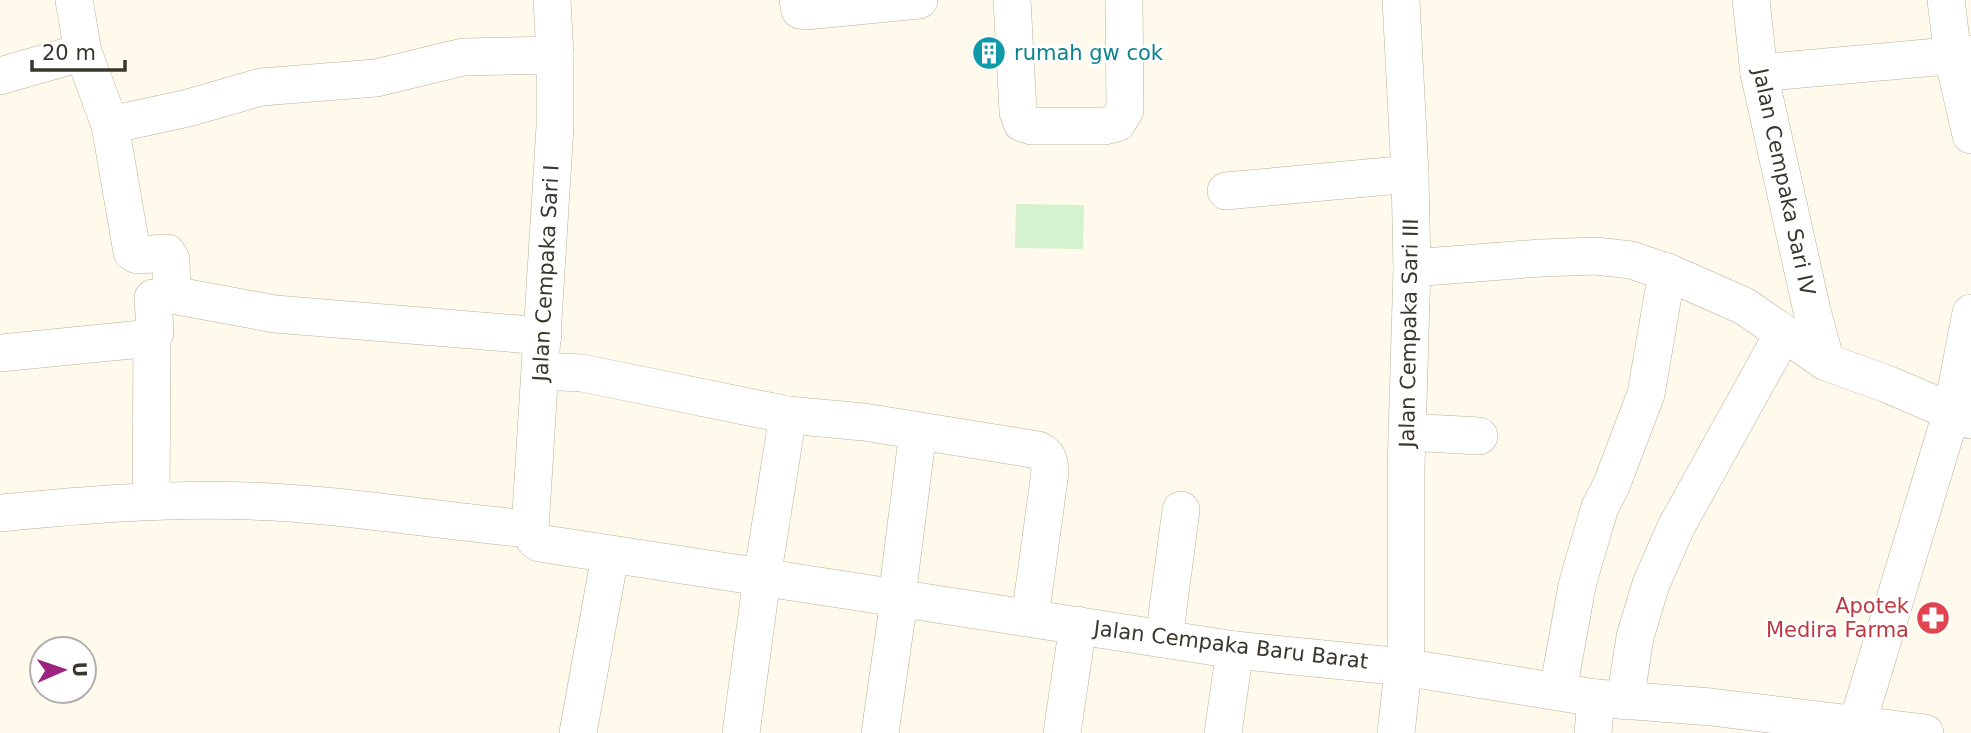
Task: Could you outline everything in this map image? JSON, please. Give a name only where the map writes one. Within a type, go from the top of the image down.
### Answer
[{"type":"street","points":[[74,0],[83,52],[110,125],[131,248],[137,255],[167,253],[171,259],[172,295]]},
{"type":"street","name":"Jalan Cempaka Sari I","points":[[535,536],[555,127],[552,0]]},
{"type":"street","points":[[798,0],[800,10],[806,11],[919,0]]},
{"type":"street","points":[[1012,0],[1018,112],[1022,123],[1104,126],[1117,123],[1125,110],[1124,0]]},
{"type":"street","name":"Jalan Cempaka Sari III","points":[[1396,733],[1406,645],[1412,268],[1401,0]]},
{"type":"street","name":"Jalan Cempaka Sari IV","points":[[1751,0],[1759,73],[1812,311],[1826,362]]},
{"type":"street","points":[[1946,0],[1962,56],[1971,135]]},
{"type":"street","points":[[0,76],[83,52]]},
{"type":"street","points":[[110,125],[261,88],[376,78],[463,57],[555,55]]},
{"type":"street","points":[[1759,73],[1962,56]]},
{"type":"street","points":[[1226,191],[1410,174]]},
{"type":"street","points":[[1412,268],[1541,258],[1596,256],[1631,260],[1667,272],[1744,306],[1826,362],[1887,384],[1961,416]]},
{"type":"street","points":[[1558,691],[1577,586],[1600,507],[1611,486],[1646,394],[1667,272]]},
{"type":"street","points":[[151,502],[152,338],[155,334],[153,298],[172,295],[275,314],[542,353],[582,373],[788,415],[864,422],[1038,450],[1048,457],[1050,472],[1030,618]]},
{"type":"street","points":[[1856,729],[1961,416],[1971,313]]},
{"type":"street","points":[[1605,711],[1634,638],[1651,584],[1676,527],[1783,334]]},
{"type":"street","points":[[0,353],[152,338]]},
{"type":"street","points":[[741,733],[788,415]]},
{"type":"street","points":[[880,733],[918,430]]},
{"type":"street","points":[[1408,432],[1479,436]]},
{"type":"street","name":"Jalan Cempaka Baru Barat","points":[[0,513],[177,500],[303,504],[535,536],[610,556],[897,597],[1235,650],[1403,667],[1558,691],[1605,711],[1925,733]]},
{"type":"street","points":[[1164,639],[1181,510]]},
{"type":"street","points":[[578,733],[610,556]]},
{"type":"street","points":[[1062,733],[1079,625]]},
{"type":"street","points":[[1223,733],[1235,650]]},
{"type":"green space","points":[[1016,204],[1084,205],[1083,249],[1015,248]]},
{"type":"place","name":"rumah gw cok","points":[[989,53]]},
{"type":"place","name":"Apotek Medira Farma","points":[[1933,618]]}]
